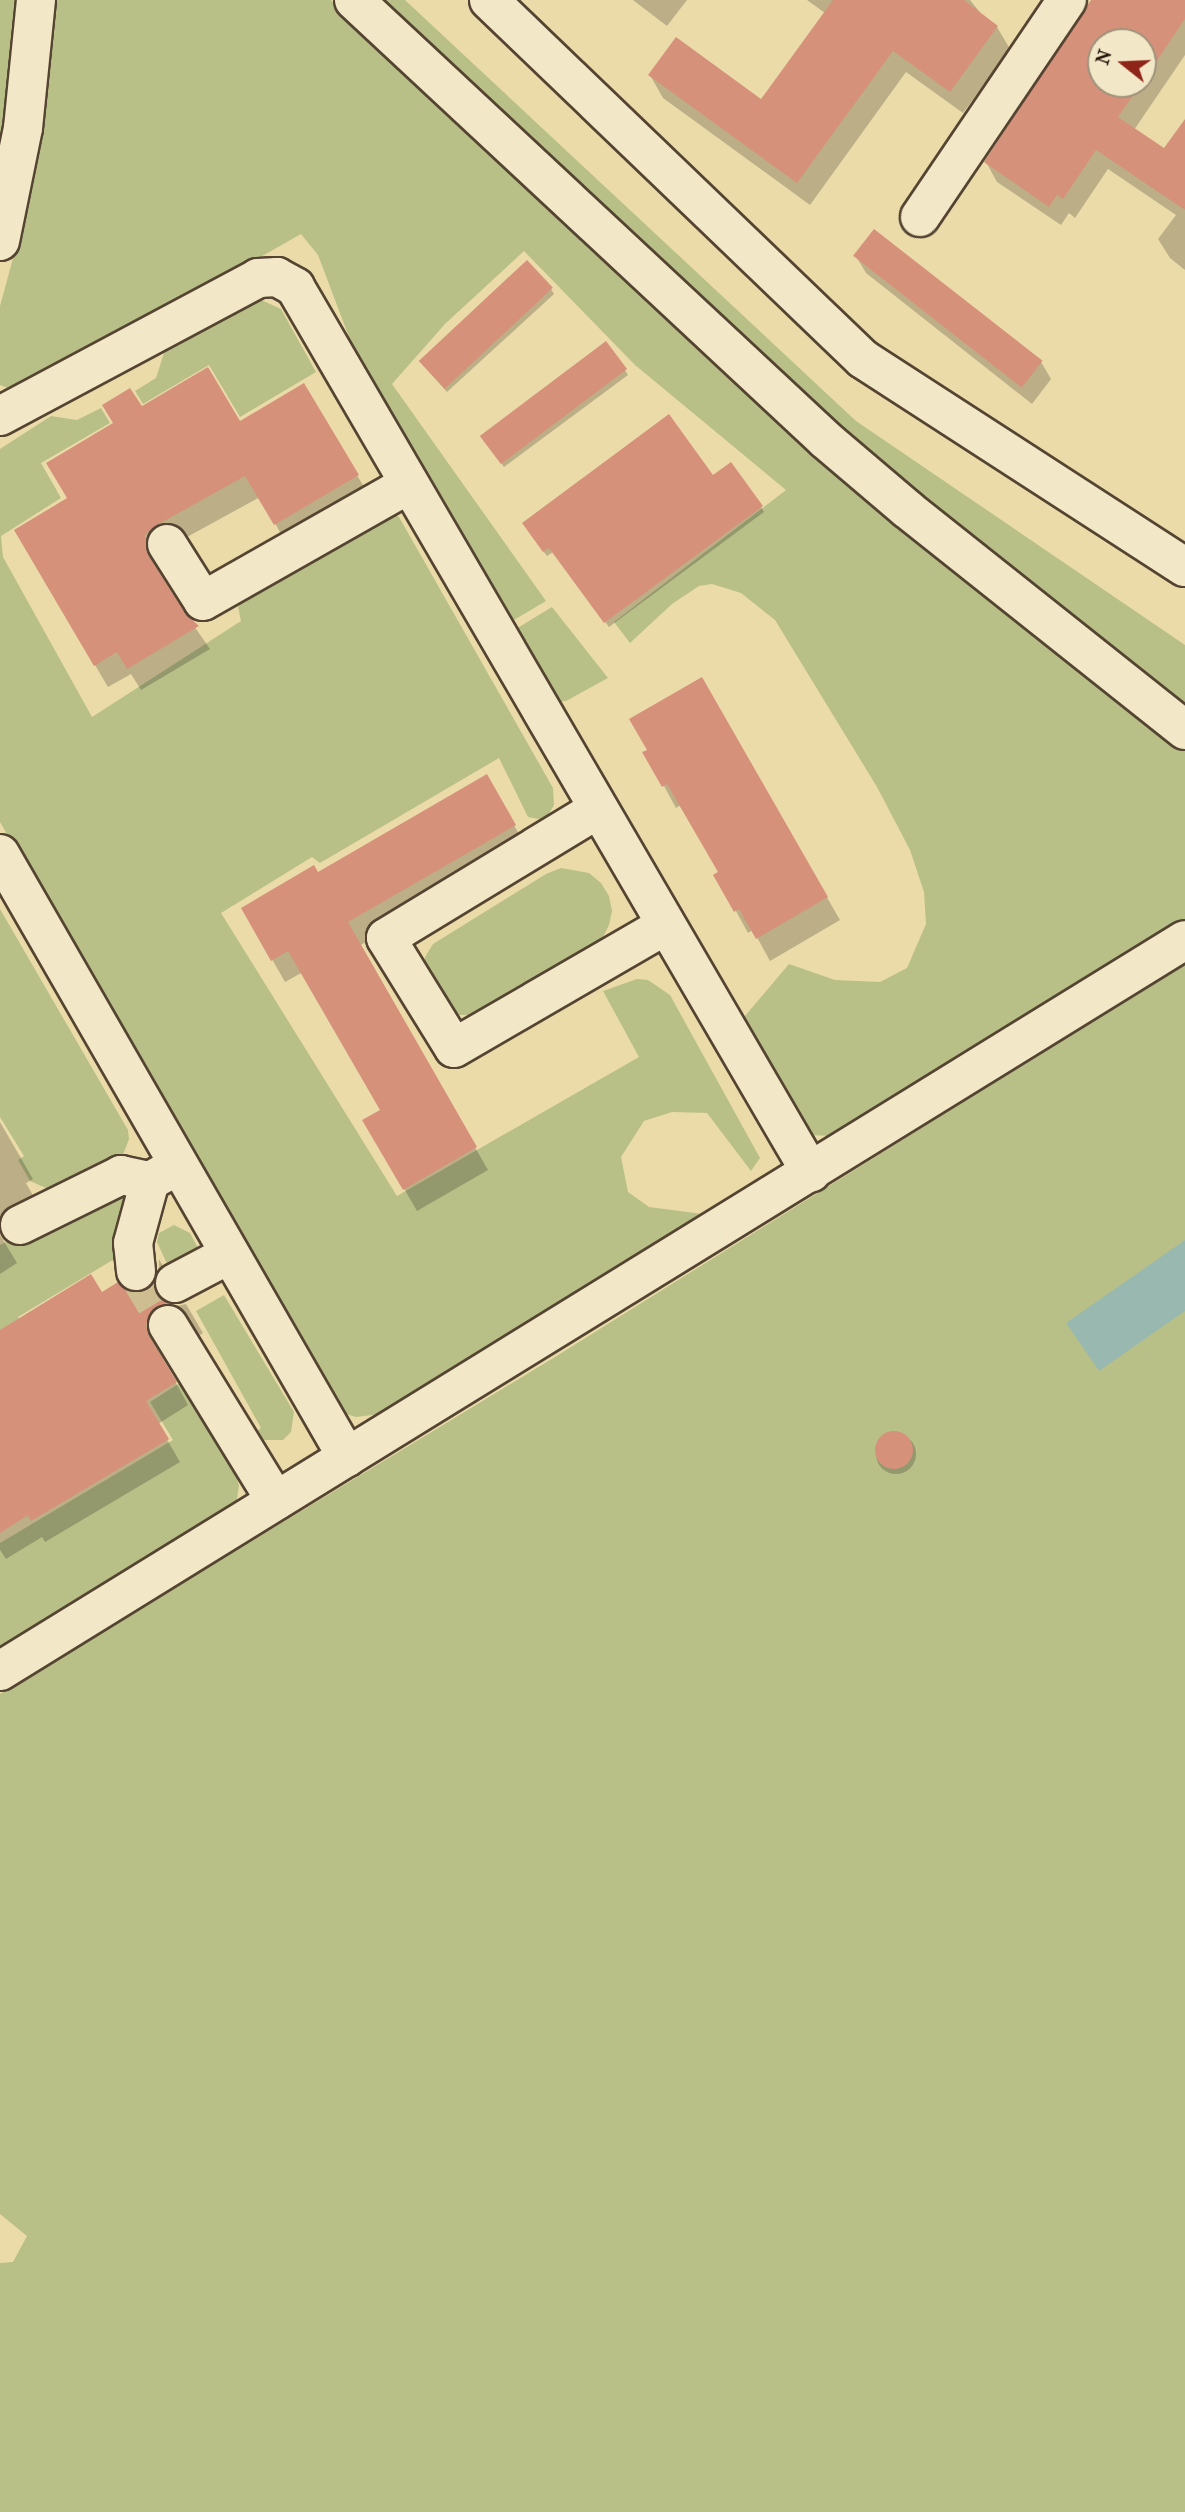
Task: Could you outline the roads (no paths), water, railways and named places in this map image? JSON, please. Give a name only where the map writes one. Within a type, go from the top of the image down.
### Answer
[{"type":"street","points":[[0,241],[23,128],[36,0]]},
{"type":"street","points":[[354,0],[826,440],[907,509],[1185,730]]},
{"type":"street","points":[[489,0],[863,359],[1185,567]]},
{"type":"street","points":[[920,217],[1067,0]]},
{"type":"street","points":[[0,416],[258,278],[277,277],[295,287],[811,1173]]},
{"type":"street","points":[[167,544],[203,601],[409,484]]},
{"type":"street","points":[[598,809],[386,938],[454,1048],[666,925]]},
{"type":"street","points":[[0,854],[164,1174],[230,1254],[346,1457]]},
{"type":"street","points":[[0,1671],[1185,940]]},
{"type":"street","points":[[20,1225],[121,1175],[164,1174]]},
{"type":"street","points":[[136,1270],[133,1243],[164,1174]]},
{"type":"street","points":[[175,1283],[230,1254]]},
{"type":"street","points":[[168,1325],[276,1501]]},
{"type":"water","points":[[1185,1240],[1185,1311],[1099,1371],[1066,1323]]},
{"type":"tunnel","points":[[136,1271],[168,1325]]}]
